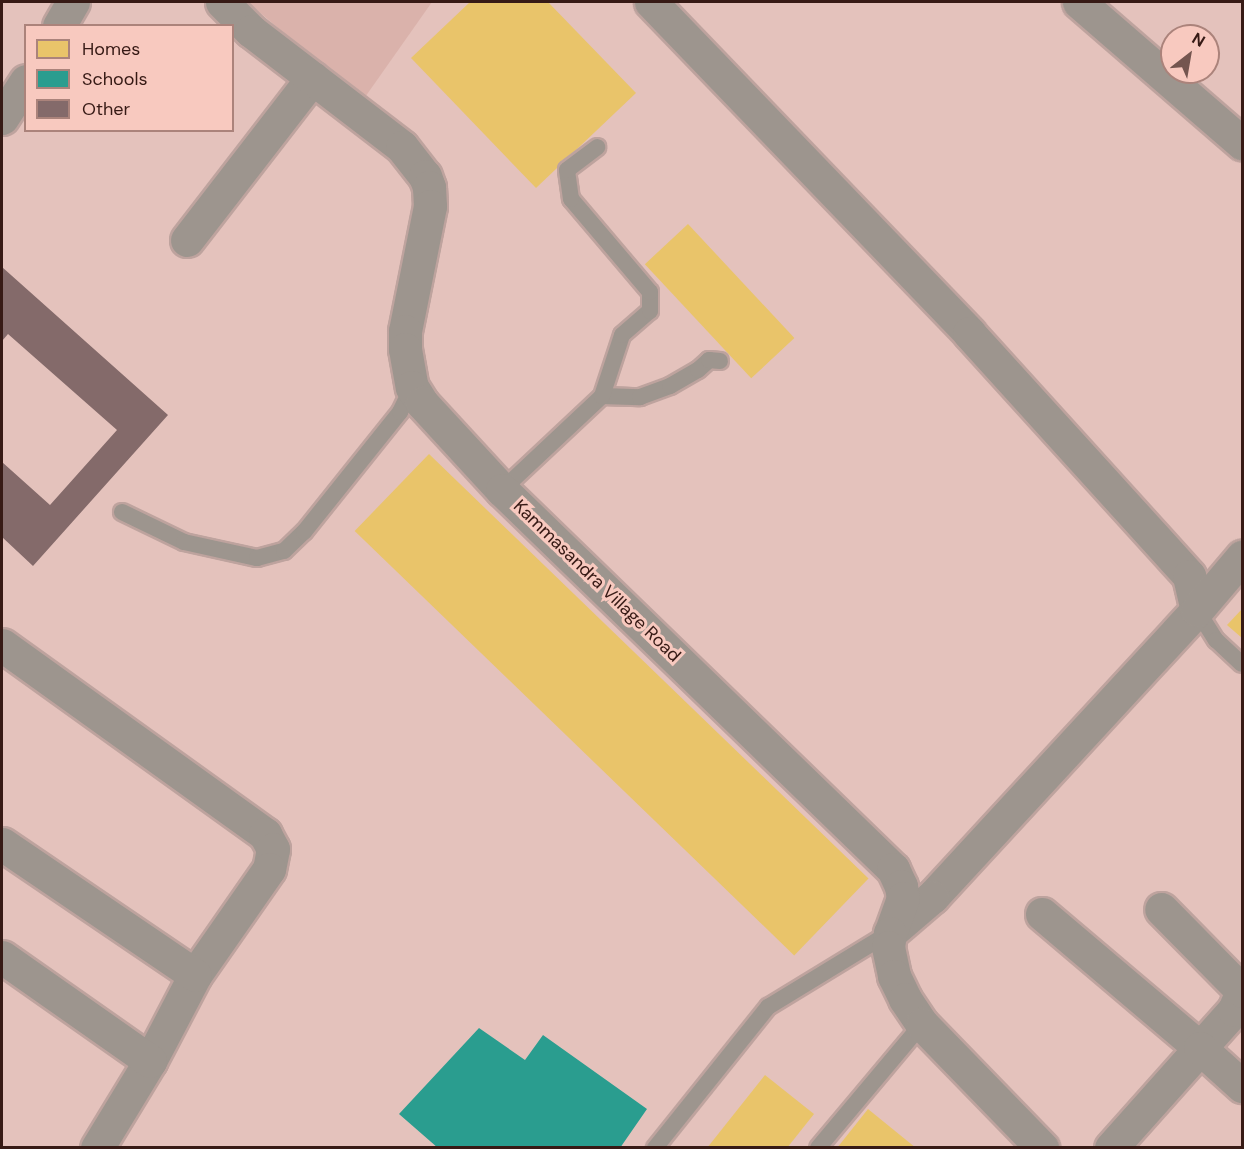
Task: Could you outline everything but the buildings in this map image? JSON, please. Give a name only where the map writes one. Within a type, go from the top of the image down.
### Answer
[{"type":"street","points":[[60,24],[73,2]]},
{"type":"street","name":"Kammasandra Village Road","points":[[222,2],[251,31],[402,147],[418,165],[429,187],[430,206],[405,331],[407,367],[412,387],[422,403],[502,490],[893,869],[901,886],[903,898],[890,933],[888,947],[894,976],[905,999],[922,1024],[1042,1148]]},
{"type":"street","points":[[651,2],[969,333],[1189,576],[1197,610]]},
{"type":"street","points":[[1079,2],[1242,143]]},
{"type":"street","points":[[187,240],[312,78]]},
{"type":"street","points":[[2,118],[24,84]]},
{"type":"street","points":[[890,933],[932,897],[1197,610],[1242,557]]},
{"type":"street","points":[[2,645],[265,834],[273,849],[269,869],[195,975],[150,1061],[97,1148]]},
{"type":"street","points":[[2,844],[195,975]]},
{"type":"street","points":[[1111,1148],[1234,1010],[1242,991],[1161,909]]},
{"type":"street","points":[[1042,914],[1242,1086]]},
{"type":"street","points":[[2,957],[150,1061]]},
{"type":"lane","points":[[502,490],[602,396],[621,334],[650,311],[650,292],[571,199],[567,170],[597,147]]},
{"type":"lane","points":[[602,396],[640,397],[670,386],[698,370],[709,360],[720,361]]},
{"type":"lane","points":[[122,512],[184,542],[256,558],[284,551],[304,532],[400,412],[412,387]]},
{"type":"lane","points":[[1197,610],[1216,640],[1242,664]]},
{"type":"lane","points":[[655,1148],[768,1007],[890,933]]},
{"type":"lane","points":[[818,1148],[922,1024]]},
{"type":"shaded area","points":[[252,2],[432,2],[363,100],[250,4]]}]
